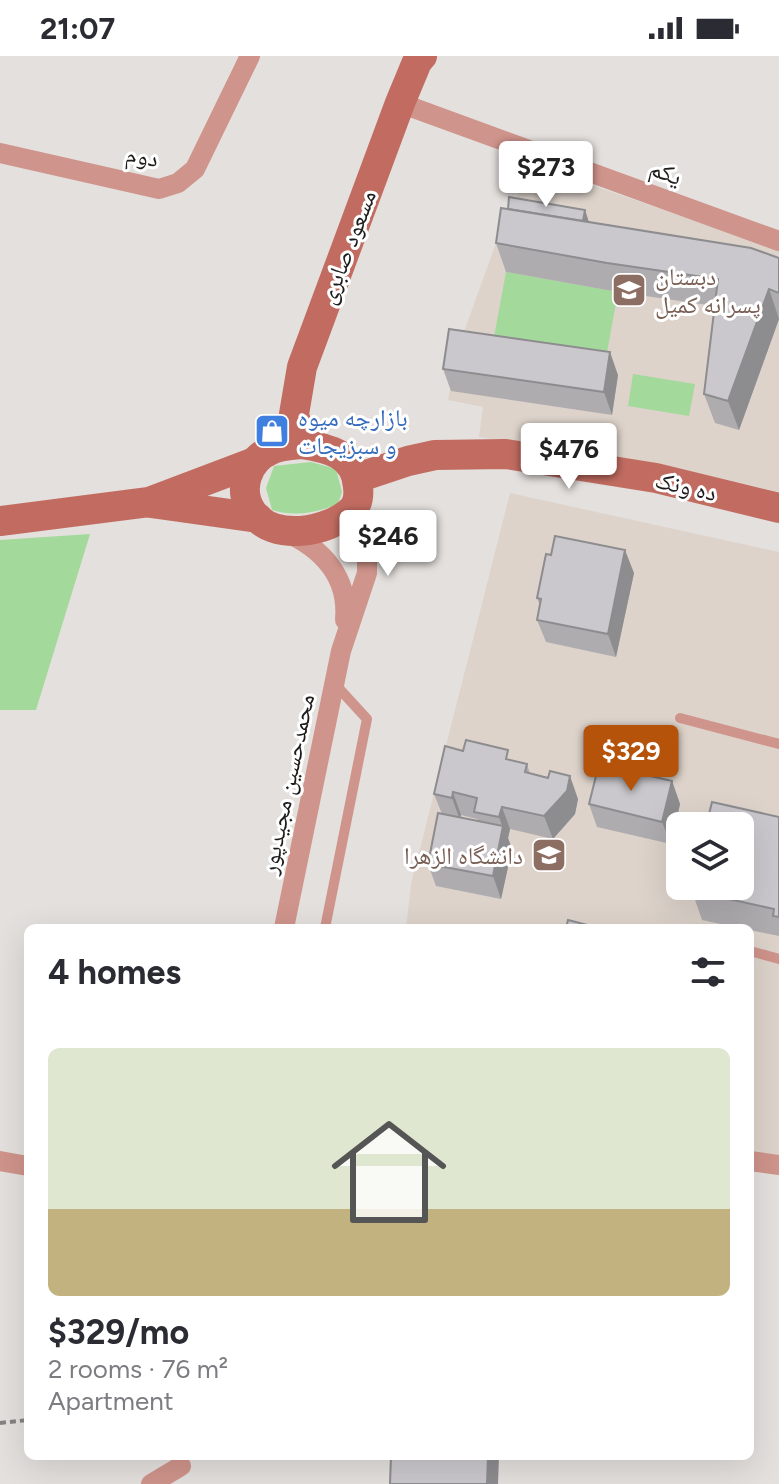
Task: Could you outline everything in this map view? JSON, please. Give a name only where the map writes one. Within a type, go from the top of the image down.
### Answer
[{"type":"street","name":"دوم","points":[[0,153],[159,189],[178,183],[195,169],[250,56]]},
{"type":"street","name":"مسعود صابری","points":[[301,444],[294,414],[302,367],[419,58]]},
{"type":"street","name":"یکم","points":[[400,103],[779,241]]},
{"type":"street","points":[[0,521],[149,502],[252,463],[269,450],[301,444],[336,452],[354,468],[357,478],[354,508],[340,519],[315,529],[271,525],[149,502]]},
{"type":"street","name":"ده ونک","points":[[357,478],[435,455],[506,454],[656,478],[779,508]]},
{"type":"street","points":[[252,463],[245,486],[246,501],[271,525],[301,539],[324,557],[340,580],[346,597],[341,651]]},
{"type":"street","points":[[341,651],[367,573],[367,533],[354,508]]},
{"type":"street","name":"محمدحسین مجیدپور","points":[[285,924],[341,651]]},
{"type":"street","points":[[0,1161],[24,1165]]},
{"type":"street","points":[[754,1162],[779,1165]]},
{"type":"street","points":[[151,1484],[182,1469]]},
{"type":"lane","points":[[326,924],[367,719],[334,683]]},
{"type":"lane","points":[[680,718],[779,744]]},
{"type":"lane","points":[[754,952],[779,959]]},
{"type":"path","points":[[0,1423],[24,1420]]},
{"type":"shaded area","name":"دبستان پسرانه كميل","points":[[537,166],[779,250],[779,492],[621,459],[479,437],[483,407],[448,400],[457,351],[508,210]]},
{"type":"shaded area","name":"دانشگاه الزهرا","points":[[510,493],[779,552],[779,1160],[754,1156],[754,924],[406,924],[411,884]]},
{"type":"green space","points":[[506,272],[618,292],[606,358],[494,337]]},
{"type":"green space","points":[[633,374],[695,384],[689,416],[628,406]]},
{"type":"green space","points":[[311,462],[336,469],[342,492],[338,504],[305,513],[272,510],[266,488],[274,466]]},
{"type":"green space","points":[[90,534],[36,710],[0,710],[0,540]]},
{"type":"building","points":[[509,197],[585,210],[583,221],[508,209]]},
{"type":"building","points":[[501,208],[751,248],[779,258],[779,293],[769,289],[728,401],[704,394],[718,279],[496,243]]},
{"type":"building","points":[[449,329],[610,352],[604,392],[443,369]]},
{"type":"building","points":[[555,536],[625,550],[608,634],[537,620],[541,599],[537,598],[546,554],[551,555]]},
{"type":"building","points":[[466,740],[508,750],[506,759],[527,764],[525,772],[548,778],[550,771],[570,776],[567,791],[544,816],[502,807],[499,817],[474,812],[477,798],[453,792],[452,798],[434,794],[445,746],[463,751]]},
{"type":"building","points":[[599,764],[672,781],[662,822],[589,804]]},
{"type":"building","points":[[712,802],[779,817],[779,917],[773,916],[774,909],[733,900],[754,900],[754,812],[710,812]]},
{"type":"building","points":[[438,813],[503,826],[493,876],[428,864]]},
{"type":"building","points":[[391,1460],[488,1460],[487,1484],[390,1484]]},
{"type":"place","name":"دبستان پسرانه كميل","points":[[629,290]]},
{"type":"place","name":"بازارچه میوه و سبزیجات","points":[[272,431]]},
{"type":"place","name":"دانشگاه الزهرا","points":[[549,855]]}]
